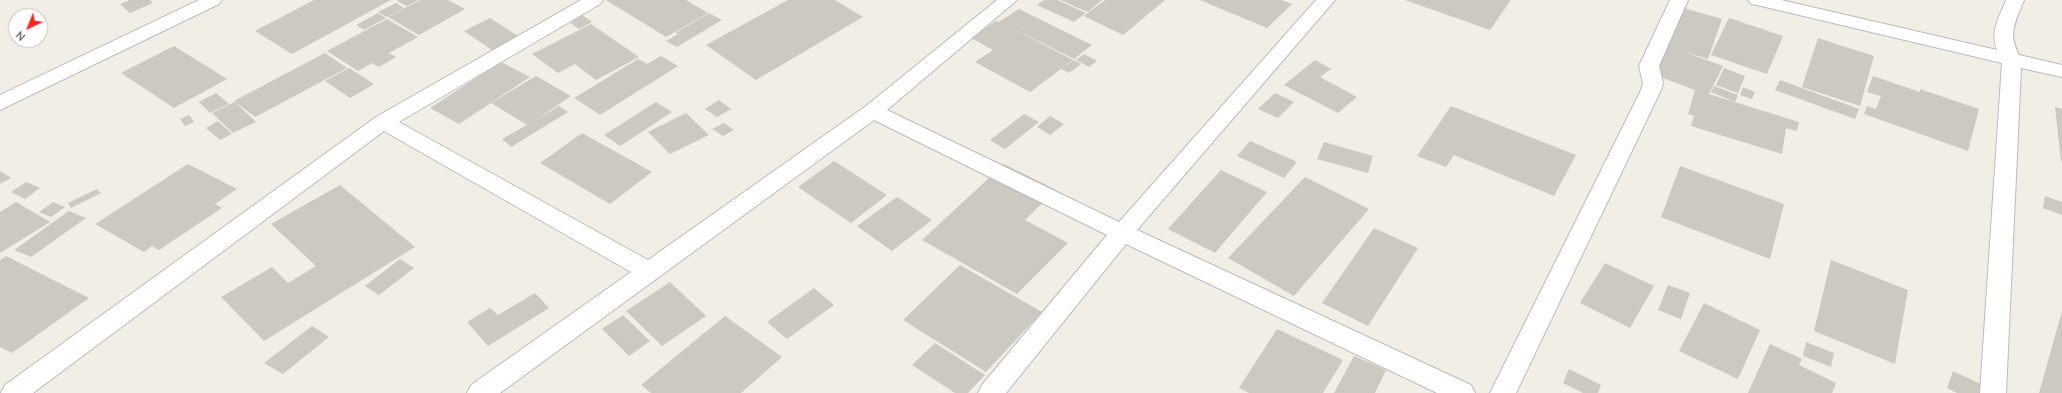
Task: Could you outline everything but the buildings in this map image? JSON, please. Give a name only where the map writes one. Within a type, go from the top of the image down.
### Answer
[{"type":"street","points":[[0,103],[213,0]]},
{"type":"street","points":[[14,393],[383,122],[594,0]]},
{"type":"street","points":[[480,393],[873,111],[1008,0]]},
{"type":"street","points":[[991,393],[1122,233],[1326,0]]},
{"type":"street","points":[[1503,393],[1651,90],[1653,83],[1649,66],[1679,0]]},
{"type":"street","points":[[1757,0],[2062,71]]},
{"type":"street","points":[[1993,393],[2012,59],[2004,46],[2001,32],[2010,17],[2015,0]]},
{"type":"street","points":[[873,111],[1122,233],[1462,393]]},
{"type":"street","points":[[383,122],[649,271]]}]
